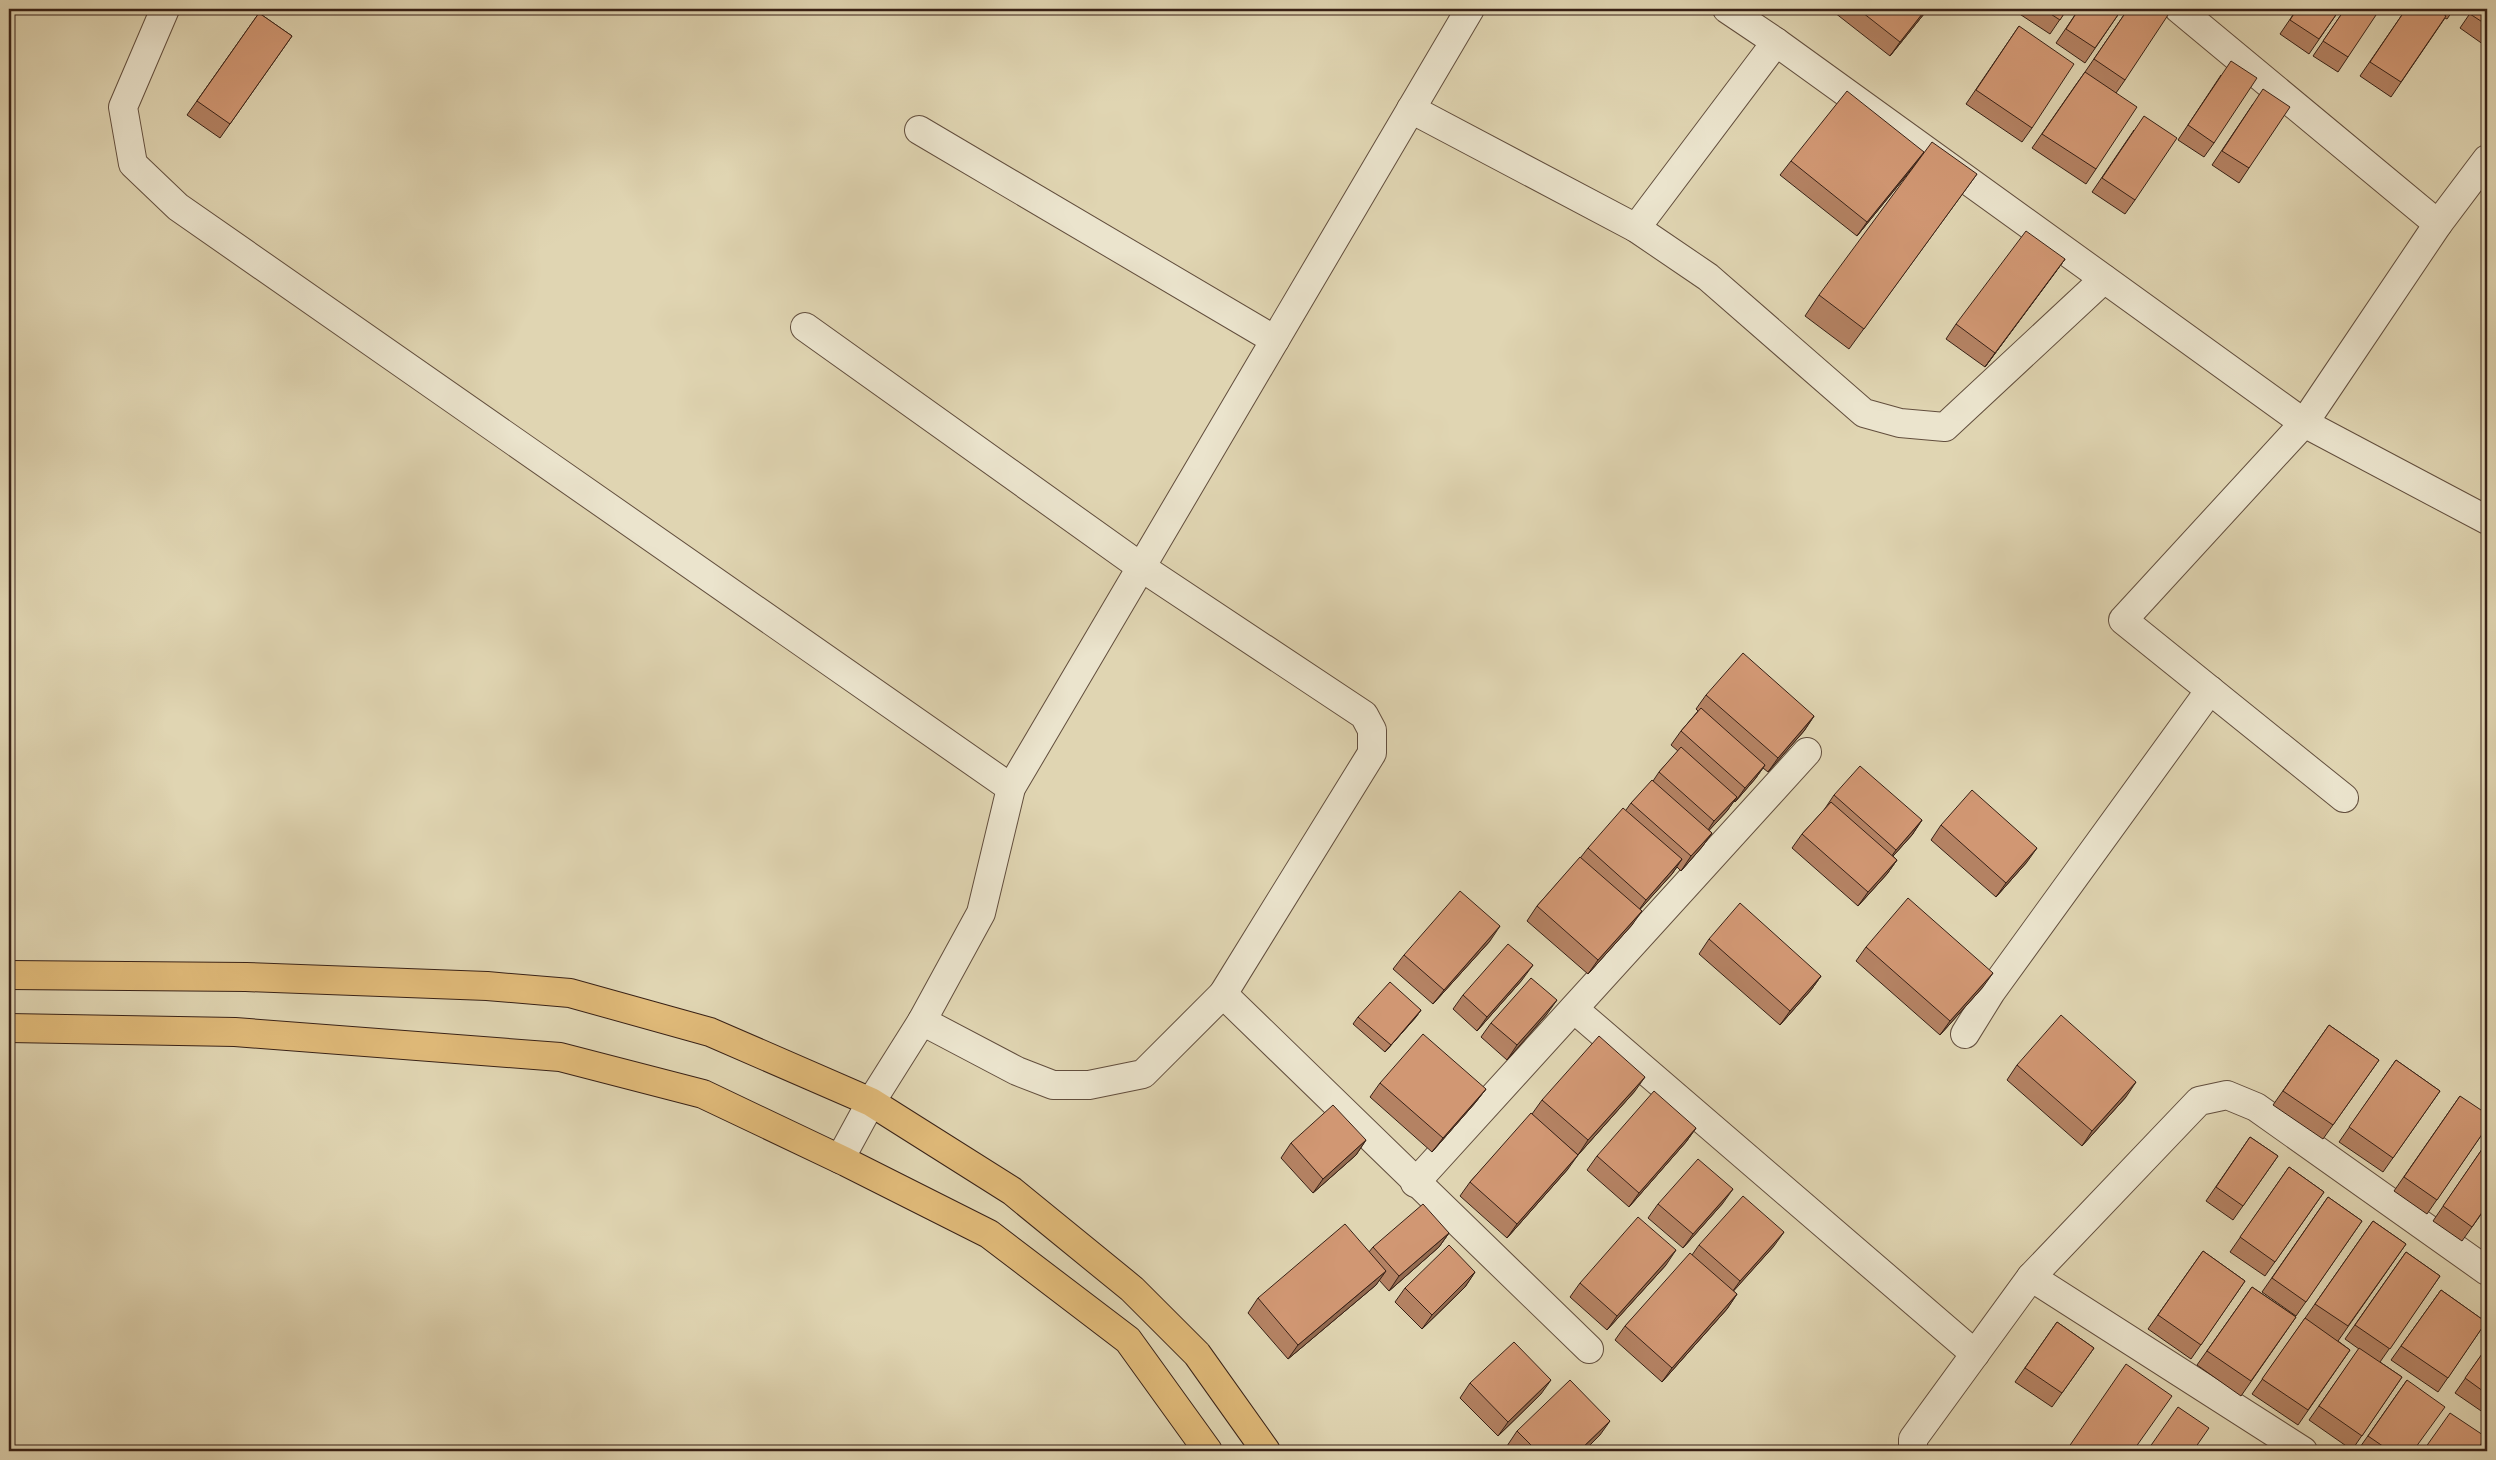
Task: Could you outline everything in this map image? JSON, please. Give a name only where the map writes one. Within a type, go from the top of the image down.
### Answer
[{"type":"main road","points":[[9,975],[246,977],[487,986],[570,993],[710,1032],[871,1102],[1012,1191],[1132,1289],[1197,1354],[1266,1451]]},
{"type":"main road","points":[[9,1028],[235,1032],[560,1057],[703,1094],[840,1159],[989,1234],[1128,1340],[1208,1451]]},
{"type":"street","points":[[165,9],[122,106],[133,164],[178,207],[1011,788]]},
{"type":"street","points":[[840,1159],[871,1102],[922,1021],[981,913],[1011,788],[1470,9]]},
{"type":"street","points":[[1726,9],[1776,42],[2304,422],[2483,508]]},
{"type":"street","points":[[2180,9],[2438,224]]},
{"type":"street","points":[[1636,228],[1776,42]]},
{"type":"street","points":[[1411,110],[1636,228],[1708,277],[1864,413],[1900,423],[1945,427],[2104,279]]},
{"type":"street","points":[[919,130],[1275,340]]},
{"type":"street","points":[[2344,798],[2123,620],[2304,422],[2438,224],[2487,159]]},
{"type":"street","points":[[805,328],[1141,567],[1364,715],[1372,730],[1372,753],[1223,994],[1142,1074],[1089,1085],[1053,1085],[1017,1071],[922,1021]]},
{"type":"street","points":[[1965,1034],[1991,992],[2210,690]]},
{"type":"street","points":[[1415,1183],[1807,752]]},
{"type":"street","points":[[1223,994],[1415,1183],[1589,1349]]},
{"type":"street","points":[[1574,1009],[1975,1354]]},
{"type":"street","points":[[1913,1451],[1913,1439],[2031,1277],[2199,1101],[2227,1095],[2256,1107],[2487,1271]]},
{"type":"street","points":[[2031,1277],[2303,1451]]},
{"type":"building","points":[[1858,9],[1926,9],[1900,42]]},
{"type":"building","points":[[2043,9],[2067,9],[2060,20]]},
{"type":"building","points":[[2079,9],[2122,9],[2095,48],[2066,29]]},
{"type":"building","points":[[2128,9],[2165,9],[2170,12],[2125,80],[2094,59]]},
{"type":"building","points":[[2297,9],[2340,9],[2319,39],[2290,20]]},
{"type":"building","points":[[2345,9],[2380,9],[2348,57],[2323,41]]},
{"type":"building","points":[[2406,9],[2436,9],[2446,16],[2401,82],[2370,62]]},
{"type":"building","points":[[2474,9],[2487,9],[2487,25],[2470,14]]},
{"type":"building","points":[[259,13],[292,36],[230,124],[197,101]]},
{"type":"building","points":[[2019,26],[2074,64],[2032,128],[1976,90]]},
{"type":"building","points":[[2231,61],[2257,78],[2214,143],[2188,125]]},
{"type":"building","points":[[2085,72],[2137,107],[2096,169],[2042,134]]},
{"type":"building","points":[[2263,89],[2290,107],[2249,168],[2222,151]]},
{"type":"building","points":[[1847,91],[1924,152],[1867,222],[1791,161]]},
{"type":"building","points":[[2144,116],[2177,138],[2135,200],[2102,178]]},
{"type":"building","points":[[1932,142],[1977,174],[1864,329],[1819,295]]},
{"type":"building","points":[[2026,231],[2065,259],[1995,353],[1956,324]]},
{"type":"building","points":[[1743,653],[1814,716],[1778,758],[1706,695]]},
{"type":"building","points":[[1701,708],[1765,765],[1745,788],[1681,731]]},
{"type":"building","points":[[1681,747],[1737,797],[1714,821],[1659,772]]},
{"type":"building","points":[[1860,766],[1922,820],[1896,850],[1834,795]]},
{"type":"building","points":[[1652,780],[1712,833],[1691,856],[1631,803]]},
{"type":"building","points":[[1972,790],[2037,848],[2006,883],[1941,825]]},
{"type":"building","points":[[1831,802],[1897,860],[1868,892],[1802,834]]},
{"type":"building","points":[[1623,808],[1682,859],[1646,900],[1588,848]]},
{"type":"building","points":[[1580,857],[1642,911],[1598,960],[1537,906]]},
{"type":"building","points":[[1460,891],[1500,926],[1444,990],[1404,955]]},
{"type":"building","points":[[1908,898],[1993,973],[1950,1021],[1866,947]]},
{"type":"building","points":[[1740,903],[1821,976],[1790,1011],[1709,939]]},
{"type":"building","points":[[1508,944],[1533,965],[1487,1017],[1463,995]]},
{"type":"building","points":[[1531,978],[1557,1000],[1517,1045],[1491,1023]]},
{"type":"building","points":[[1390,982],[1421,1010],[1391,1045],[1358,1017]]},
{"type":"building","points":[[2061,1015],[2136,1082],[2092,1131],[2017,1065]]},
{"type":"building","points":[[2329,1025],[2379,1060],[2333,1125],[2283,1091]]},
{"type":"building","points":[[1423,1034],[1486,1089],[1443,1138],[1380,1083]]},
{"type":"building","points":[[1599,1036],[1645,1077],[1588,1140],[1542,1100]]},
{"type":"building","points":[[2396,1060],[2440,1091],[2393,1158],[2349,1127]]},
{"type":"building","points":[[1654,1091],[1696,1128],[1639,1193],[1597,1156]]},
{"type":"building","points":[[2460,1096],[2487,1114],[2487,1127],[2437,1200],[2404,1177]]},
{"type":"building","points":[[1333,1105],[1366,1140],[1323,1179],[1291,1143]]},
{"type":"building","points":[[1531,1113],[1578,1155],[1517,1224],[1470,1182]]},
{"type":"building","points":[[2250,1137],[2278,1156],[2243,1206],[2216,1187]]},
{"type":"building","points":[[2487,1142],[2487,1205],[2472,1227],[2443,1206]]},
{"type":"building","points":[[1698,1159],[1733,1189],[1693,1234],[1658,1204]]},
{"type":"building","points":[[2289,1167],[2324,1192],[2275,1262],[2240,1237]]},
{"type":"building","points":[[1743,1196],[1784,1232],[1740,1281],[1699,1245]]},
{"type":"building","points":[[2328,1197],[2362,1221],[2306,1302],[2272,1278]]},
{"type":"building","points":[[1423,1204],[1449,1233],[1399,1276],[1373,1247]]},
{"type":"building","points":[[1638,1217],[1676,1250],[1617,1316],[1580,1283]]},
{"type":"building","points":[[2373,1221],[2406,1244],[2348,1326],[2315,1304]]},
{"type":"building","points":[[1345,1224],[1386,1271],[1298,1345],[1258,1298]]},
{"type":"building","points":[[1449,1245],[1475,1272],[1432,1315],[1405,1288]]},
{"type":"building","points":[[2203,1251],[2245,1281],[2201,1345],[2158,1315]]},
{"type":"building","points":[[2406,1252],[2440,1276],[2390,1349],[2355,1325]]},
{"type":"building","points":[[1690,1253],[1737,1294],[1672,1368],[1625,1326]]},
{"type":"building","points":[[2252,1287],[2296,1317],[2251,1381],[2207,1351]]},
{"type":"building","points":[[2441,1290],[2486,1322],[2448,1378],[2401,1346]]},
{"type":"building","points":[[2305,1318],[2350,1350],[2308,1410],[2262,1379]]},
{"type":"building","points":[[2057,1322],[2094,1348],[2062,1393],[2025,1368]]},
{"type":"building","points":[[1514,1342],[1551,1380],[1508,1422],[1470,1383]]},
{"type":"building","points":[[2487,1347],[2487,1394],[2465,1378]]},
{"type":"building","points":[[2359,1348],[2402,1377],[2362,1436],[2319,1406]]},
{"type":"building","points":[[2126,1364],[2172,1396],[2133,1451],[2066,1451]]},
{"type":"building","points":[[1570,1380],[1610,1421],[1579,1451],[1537,1451],[1517,1431]]},
{"type":"building","points":[[2407,1380],[2445,1407],[2413,1451],[2390,1451],[2368,1436]]},
{"type":"building","points":[[2178,1407],[2209,1428],[2193,1451],[2147,1451]]},
{"type":"building","points":[[2450,1413],[2486,1437],[2476,1451],[2423,1451]]}]
